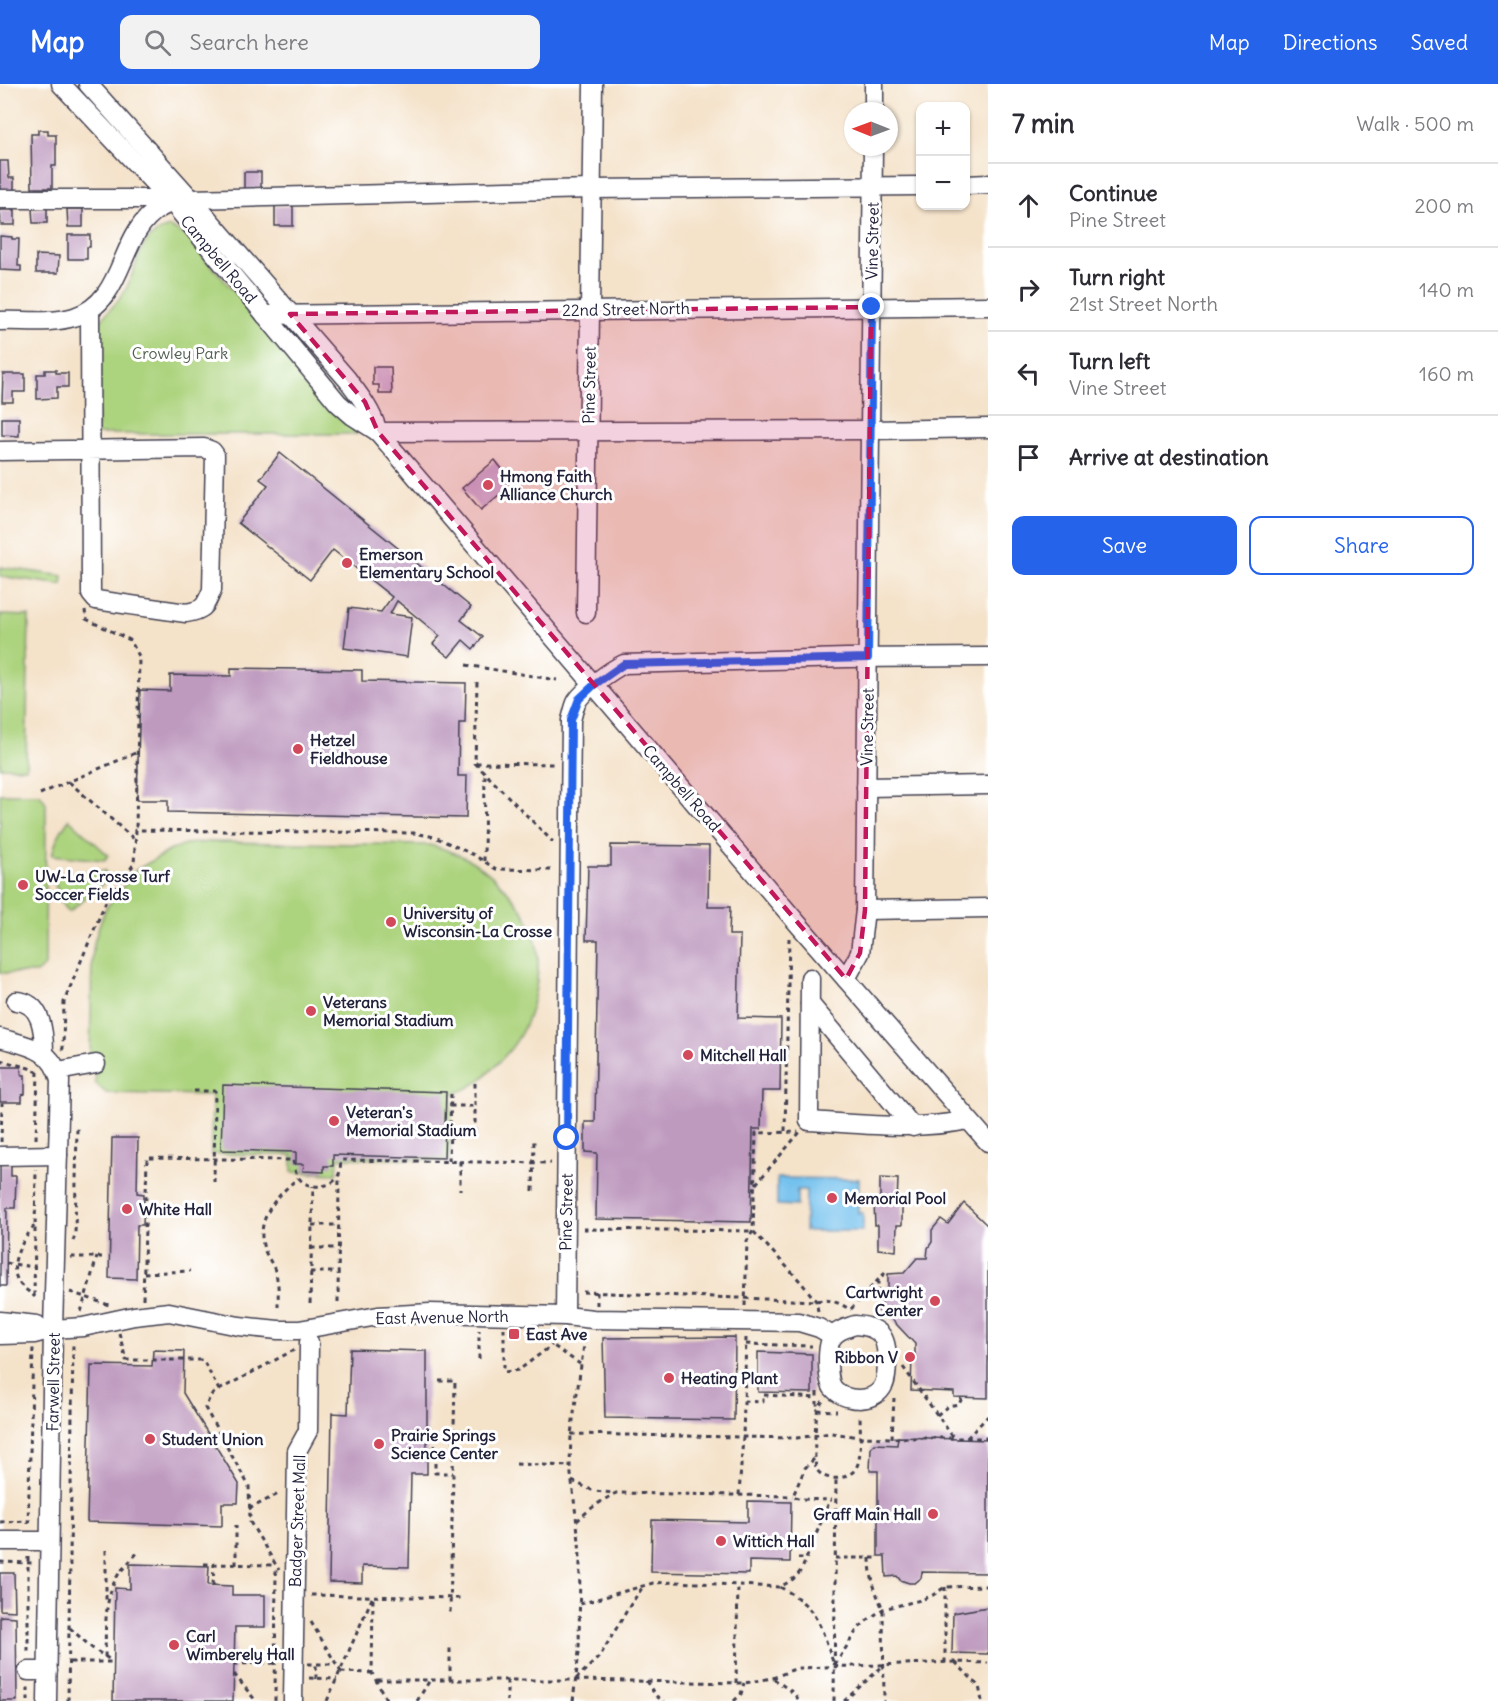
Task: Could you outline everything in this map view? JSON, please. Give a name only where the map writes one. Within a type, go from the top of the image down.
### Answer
[{"type":"street","name":"Campbell Road","points":[[61,84],[170,200],[338,404],[378,432],[988,1142]]},
{"type":"street","name":"Campbell Road","points":[[88,84],[347,379],[374,417],[378,432]]},
{"type":"street","name":"Pine Street","points":[[586,613],[593,84]]},
{"type":"street","points":[[874,84],[874,102]]},
{"type":"street","name":"Vine Street","points":[[846,978],[860,953],[865,910],[873,156]]},
{"type":"street","points":[[970,185],[988,184]]},
{"type":"street","points":[[0,199],[170,200],[592,189],[916,186]]},
{"type":"street","points":[[0,321],[55,320],[74,317],[90,310],[111,288],[145,220],[152,212],[170,200]]},
{"type":"street","name":"22nd Street North","points":[[265,315],[988,306]]},
{"type":"street","points":[[0,451],[92,450],[204,448],[212,451],[215,455],[212,590],[206,604],[199,610],[186,613],[96,600],[92,594],[92,450],[90,310]]},
{"type":"street","points":[[378,432],[988,428]]},
{"type":"street","name":"Pine Street","points":[[565,1316],[571,720],[578,701],[594,685],[624,664],[988,657]]},
{"type":"street","points":[[866,786],[988,784]]},
{"type":"street","points":[[865,910],[988,908]]},
{"type":"street","points":[[810,978],[804,1126],[913,1127],[951,1124],[968,1120]]},
{"type":"street","name":"Farwell Street","points":[[16,1001],[25,1001],[39,1016],[44,1041],[60,1081],[47,1701]]},
{"type":"street","points":[[810,1004],[913,1127]]},
{"type":"street","points":[[0,1038],[51,1061],[96,1064]]},
{"type":"street","points":[[0,1156],[58,1155]]},
{"type":"street","name":"East Avenue North","points":[[0,1335],[34,1334],[53,1329],[83,1327],[169,1312],[239,1326],[279,1330],[299,1330],[378,1316],[430,1313],[565,1316],[593,1319],[799,1322],[819,1328],[825,1341]]},
{"type":"street","name":"East Avenue North","points":[[0,1321],[34,1324],[53,1329]]},
{"type":"street","points":[[855,1325],[868,1326],[878,1332],[885,1339],[887,1347],[886,1377],[883,1387],[875,1395],[860,1399],[842,1394],[833,1388],[829,1379],[829,1344],[825,1341],[843,1329],[855,1325]]},
{"type":"street","name":"Badger Street Mall","points":[[293,1701],[287,1668],[295,1594],[297,1451],[308,1431],[309,1342]]},
{"type":"street","points":[[0,1541],[49,1541]]},
{"type":"street","points":[[28,1671],[48,1665]]},
{"type":"path","points":[[34,1296],[36,1156],[51,1061],[64,1002],[106,901],[134,864],[139,656],[130,640],[86,620],[86,613]]},
{"type":"path","points":[[466,665],[557,680]]},
{"type":"path","points":[[477,682],[475,763],[553,842]]},
{"type":"path","points":[[40,794],[138,752]]},
{"type":"path","points":[[475,763],[555,764]]},
{"type":"path","points":[[484,861],[485,772]]},
{"type":"path","points":[[68,782],[135,840]]},
{"type":"path","points":[[136,830],[414,833],[435,837],[496,869],[553,870]]},
{"type":"path","points":[[785,1131],[789,934]]},
{"type":"path","points":[[474,1083],[475,1137]]},
{"type":"path","points":[[194,1091],[215,1091],[214,1182]]},
{"type":"path","points":[[448,1161],[451,1094]]},
{"type":"path","points":[[0,1156],[2,1104]]},
{"type":"path","points":[[450,1106],[475,1106]]},
{"type":"path","points":[[745,1308],[747,1241],[753,1231],[756,1132],[785,1131],[804,1126]]},
{"type":"path","points":[[755,1185],[804,1126]]},
{"type":"path","points":[[449,1137],[461,1137]]},
{"type":"path","points":[[533,1191],[534,1138]]},
{"type":"path","points":[[144,1315],[147,1158],[293,1161],[298,1178],[309,1186],[327,1185],[339,1175]]},
{"type":"path","points":[[338,1302],[341,1160],[567,1163]]},
{"type":"path","points":[[460,1161],[460,1190]]},
{"type":"path","points":[[278,1306],[277,1276],[263,1246],[262,1228],[273,1202],[298,1178]]},
{"type":"path","points":[[310,1304],[313,1186]]},
{"type":"path","points":[[35,1224],[17,1252],[15,1273],[19,1282],[41,1303]]},
{"type":"path","points":[[312,1225],[339,1225]]},
{"type":"path","points":[[583,1229],[753,1231],[816,1301],[819,1316]]},
{"type":"path","points":[[311,1248],[339,1248]]},
{"type":"path","points":[[70,1257],[102,1257]]},
{"type":"path","points":[[80,1316],[97,1257]]},
{"type":"path","points":[[6,1263],[34,1267]]},
{"type":"path","points":[[144,1273],[190,1271]]},
{"type":"path","points":[[310,1272],[339,1272]]},
{"type":"path","points":[[850,1309],[887,1272]]},
{"type":"path","points":[[878,1280],[878,1314]]},
{"type":"path","points":[[68,1292],[117,1307]]},
{"type":"path","points":[[597,1292],[597,1309]]},
{"type":"path","points":[[479,1327],[479,1359]]},
{"type":"path","points":[[504,1327],[504,1372],[519,1370],[552,1345]]},
{"type":"path","points":[[545,1330],[552,1345],[580,1364]]},
{"type":"path","points":[[739,1495],[746,1331]]},
{"type":"path","points":[[118,1333],[126,1360],[203,1360],[219,1390]]},
{"type":"path","points":[[573,1701],[579,1652],[579,1540],[571,1481],[571,1434],[585,1338]]},
{"type":"path","points":[[746,1344],[825,1341]]},
{"type":"path","points":[[309,1342],[211,1395],[205,1408],[249,1486],[250,1522],[341,1672]]},
{"type":"path","points":[[27,1529],[34,1344]]},
{"type":"path","points":[[902,1366],[953,1438]]},
{"type":"path","points":[[439,1381],[455,1381],[450,1614]]},
{"type":"path","points":[[833,1388],[817,1410],[814,1459],[816,1468],[824,1476],[836,1478],[852,1473],[858,1465],[860,1399]]},
{"type":"path","points":[[744,1401],[763,1402],[763,1395],[817,1398]]},
{"type":"path","points":[[892,1438],[894,1398]]},
{"type":"path","points":[[937,1414],[948,1406],[959,1404],[962,1398]]},
{"type":"path","points":[[967,1438],[988,1416]]},
{"type":"path","points":[[571,1434],[797,1438],[840,1433],[860,1437],[988,1438]]},
{"type":"path","points":[[435,1444],[435,1473],[453,1473]]},
{"type":"path","points":[[793,1496],[805,1468],[814,1459]]},
{"type":"path","points":[[516,1464],[570,1466]]},
{"type":"path","points":[[834,1701],[833,1500],[836,1478]]},
{"type":"path","points":[[571,1481],[594,1491],[616,1493],[793,1496],[800,1499],[833,1500]]},
{"type":"path","points":[[249,1509],[297,1484]]},
{"type":"path","points":[[577,1521],[586,1511],[616,1493]]},
{"type":"path","points":[[779,1587],[790,1582],[802,1569],[833,1500]]},
{"type":"path","points":[[0,1522],[36,1521]]},
{"type":"path","points":[[236,1525],[236,1564]]},
{"type":"path","points":[[27,1549],[29,1562],[28,1701]]},
{"type":"path","points":[[105,1657],[106,1550]]},
{"type":"path","points":[[106,1608],[117,1577],[139,1551]]},
{"type":"path","points":[[798,1558],[805,1558]]},
{"type":"path","points":[[835,1558],[878,1558]]},
{"type":"path","points":[[870,1558],[871,1580],[883,1609],[884,1701]]},
{"type":"path","points":[[0,1562],[40,1564]]},
{"type":"path","points":[[204,1564],[276,1565]]},
{"type":"path","points":[[213,1585],[214,1564]]},
{"type":"path","points":[[275,1701],[287,1668],[276,1565]]},
{"type":"path","points":[[579,1604],[653,1583],[779,1587],[794,1595],[813,1614],[821,1627],[834,1666]]},
{"type":"path","points":[[736,1683],[738,1585]]},
{"type":"path","points":[[834,1666],[856,1630],[883,1609],[921,1600],[945,1587],[988,1586]]},
{"type":"path","points":[[575,1680],[600,1656],[643,1587]]},
{"type":"path","points":[[945,1587],[945,1663]]},
{"type":"path","points":[[295,1594],[460,1598]]},
{"type":"path","points":[[327,1701],[373,1596]]},
{"type":"path","points":[[373,1596],[372,1673],[387,1701]]},
{"type":"path","points":[[48,1665],[69,1662],[114,1662],[92,1648],[70,1628]]},
{"type":"path","points":[[450,1644],[450,1680]]},
{"type":"path","points":[[955,1662],[979,1686],[982,1701]]},
{"type":"path","points":[[377,1680],[744,1683],[773,1678],[792,1670],[834,1666],[988,1663]]},
{"type":"path","points":[[234,1664],[287,1668],[336,1664]]},
{"type":"path","points":[[316,1664],[316,1678]]},
{"type":"path","points":[[844,1701],[885,1665]]},
{"type":"path","points":[[287,1668],[316,1678],[337,1679]]},
{"type":"path","points":[[341,1672],[372,1673]]},
{"type":"path","points":[[234,1674],[256,1701]]},
{"type":"path","points":[[773,1678],[800,1701]]},
{"type":"path","points":[[417,1701],[430,1680]]},
{"type":"path","points":[[507,1680],[507,1701]]},
{"type":"path","points":[[646,1681],[663,1701]]},
{"type":"path","points":[[734,1701],[741,1694],[744,1683]]},
{"type":"highlighted area","points":[[871,307],[865,910],[860,953],[846,979],[378,432],[365,402],[290,314]]},
{"type":"green space","name":"Crowley Park","points":[[170,227],[186,236],[357,434],[97,434],[97,327],[123,294],[144,245],[150,237]]},
{"type":"green space","points":[[0,567],[63,576],[62,585],[0,576]]},
{"type":"green space","points":[[0,615],[29,616],[26,768],[0,767]]},
{"type":"green space","name":"UW-La Crosse Turf Soccer Fields","points":[[0,794],[40,794],[46,803],[45,966],[36,973],[0,973]]},
{"type":"green space","points":[[69,819],[108,855],[105,860],[52,855],[58,836]]},
{"type":"green space","name":"Veterans Memorial Stadium","points":[[210,842],[430,845],[473,862],[484,869],[514,898],[529,922],[537,947],[537,979],[532,1006],[522,1032],[490,1072],[466,1089],[452,1094],[450,1160],[338,1158],[337,1174],[292,1172],[292,1155],[211,1154],[212,1095],[106,1093],[95,1083],[96,1068],[90,1059],[92,958],[94,943],[106,908],[136,870],[185,844]]},
{"type":"green space","points":[[105,871],[108,879],[69,912],[58,895],[54,875]]},
{"type":"water","name":"Memorial Pool","points":[[777,1178],[859,1179],[858,1213],[863,1213],[863,1231],[805,1231],[806,1190],[797,1190],[797,1206],[777,1205]]},
{"type":"building","points":[[38,130],[48,130],[48,135],[56,135],[56,166],[52,166],[52,188],[32,188],[31,134],[38,134]]},
{"type":"building","points":[[0,161],[8,161],[9,178],[14,178],[14,196],[0,196]]},
{"type":"building","points":[[244,172],[261,172],[261,191],[244,191]]},
{"type":"building","points":[[275,206],[293,206],[293,226],[275,226]]},
{"type":"building","points":[[47,208],[47,223],[33,223],[32,209]]},
{"type":"building","points":[[67,209],[83,209],[83,227],[68,227]]},
{"type":"building","points":[[0,210],[15,210],[15,225],[1,225]]},
{"type":"building","points":[[68,235],[90,235],[87,259],[68,259]]},
{"type":"building","points":[[0,236],[19,239],[18,266],[21,266],[21,271],[0,270]]},
{"type":"building","points":[[36,255],[59,256],[58,273],[36,273]]},
{"type":"building","points":[[373,367],[391,367],[392,394],[379,394],[379,385],[373,385]]},
{"type":"building","points":[[45,370],[68,373],[68,387],[57,387],[57,398],[37,399],[37,374],[45,374]]},
{"type":"building","points":[[3,374],[25,374],[25,392],[13,392],[13,402],[2,402]]},
{"type":"building","points":[[2,418],[19,418],[19,436],[2,435]]},
{"type":"building","points":[[280,453],[471,607],[461,620],[483,637],[473,649],[463,640],[449,657],[433,644],[440,636],[397,601],[390,614],[412,617],[407,657],[344,648],[349,608],[381,612],[392,597],[333,550],[310,580],[238,523],[268,485],[260,479]]},
{"type":"building","name":"Hmong Faith Alliance Church","points":[[495,460],[513,483],[481,510],[462,488]]},
{"type":"building","name":"Hetzel Fieldhouse","points":[[231,668],[362,670],[362,681],[466,683],[465,723],[459,723],[458,776],[467,776],[466,818],[168,812],[168,800],[137,800],[140,690],[170,691],[170,675],[231,676]]},
{"type":"building","name":"Mitchell Hall","points":[[611,845],[709,846],[708,907],[730,907],[729,935],[740,935],[738,1018],[781,1019],[780,1091],[762,1091],[761,1129],[753,1129],[751,1222],[596,1219],[597,1153],[585,1152],[585,1122],[595,1122],[598,940],[586,940],[588,866],[611,866]]},
{"type":"building","points":[[0,1067],[21,1067],[22,1075],[25,1075],[25,1094],[22,1095],[22,1102],[0,1102]]},
{"type":"building","name":"Veteran's Memorial Stadium","points":[[223,1085],[446,1092],[444,1158],[333,1155],[333,1166],[324,1166],[324,1172],[303,1171],[304,1164],[296,1164],[296,1152],[221,1150]]},
{"type":"building","name":"White Hall","points":[[112,1138],[138,1138],[137,1193],[144,1194],[143,1225],[137,1225],[136,1279],[109,1278]]},
{"type":"building","points":[[0,1164],[11,1164],[11,1176],[16,1176],[15,1208],[7,1208],[6,1286],[0,1286]]},
{"type":"building","points":[[880,1178],[898,1179],[897,1203],[902,1203],[902,1225],[897,1225],[896,1251],[878,1249],[878,1225],[875,1225],[874,1203],[880,1202]]},
{"type":"building","name":"Cartwright Center","points":[[964,1203],[988,1226],[988,1398],[954,1397],[954,1392],[911,1390],[912,1356],[915,1356],[915,1344],[882,1309],[882,1293],[888,1290],[888,1274],[904,1273],[917,1258],[927,1258],[928,1248],[932,1242],[932,1230],[941,1219],[948,1224]]},
{"type":"building","name":"Heating Plant","points":[[735,1337],[734,1420],[605,1418],[603,1338]]},
{"type":"building","name":"Prairie Springs Science Center","points":[[350,1349],[427,1351],[427,1474],[411,1474],[409,1567],[362,1566],[362,1583],[329,1582],[332,1413],[348,1414]]},
{"type":"building","name":"Student Union","points":[[153,1350],[184,1351],[183,1393],[239,1484],[238,1503],[222,1503],[222,1526],[87,1522],[91,1365],[152,1366]]},
{"type":"building","points":[[758,1352],[812,1354],[812,1393],[758,1392]]},
{"type":"building","name":"Graff Main Hall","points":[[898,1437],[988,1440],[988,1573],[922,1572],[921,1578],[915,1583],[900,1580],[897,1576],[886,1577],[885,1556],[878,1556],[878,1471],[870,1471],[871,1448],[875,1444],[897,1445]]},
{"type":"building","name":"Wittich Hall","points":[[748,1501],[791,1502],[790,1562],[749,1561],[749,1574],[651,1572],[652,1520],[748,1522]]},
{"type":"building","name":"Carl Wimberely Hall","points":[[130,1564],[209,1566],[208,1585],[232,1586],[232,1595],[265,1595],[265,1627],[235,1627],[233,1701],[113,1701],[115,1588],[130,1589]]},
{"type":"building","points":[[0,1573],[14,1573],[15,1611],[0,1610]]},
{"type":"building","points":[[988,1607],[988,1654],[952,1653],[953,1613]]},
{"type":"building","points":[[0,1616],[16,1617],[17,1701],[0,1701]]},
{"type":"place","name":"Hmong Faith Alliance Church","points":[[488,485]]},
{"type":"place","name":"Emerson Elementary School","points":[[347,563]]},
{"type":"place","name":"Hetzel Fieldhouse","points":[[298,749]]},
{"type":"place","name":"UW-La Crosse Turf Soccer Fields","points":[[23,885]]},
{"type":"place","name":"University of Wisconsin-La Crosse","points":[[391,922]]},
{"type":"place","name":"Veterans Memorial Stadium","points":[[311,1011]]},
{"type":"place","name":"Mitchell Hall","points":[[688,1055]]},
{"type":"place","name":"Veteran's Memorial Stadium","points":[[334,1121]]},
{"type":"place","name":"Memorial Pool","points":[[832,1198]]},
{"type":"place","name":"White Hall","points":[[127,1209]]},
{"type":"place","name":"Cartwright Center","points":[[935,1301]]},
{"type":"place","name":"East Ave","points":[[514,1334]]},
{"type":"place","name":"Ribbon V","points":[[910,1357]]},
{"type":"place","name":"Heating Plant","points":[[669,1378]]},
{"type":"place","name":"Student Union","points":[[150,1439]]},
{"type":"place","name":"Prairie Springs Science Center","points":[[379,1444]]},
{"type":"place","name":"Graff Main Hall","points":[[933,1514]]},
{"type":"place","name":"Wittich Hall","points":[[721,1541]]},
{"type":"place","name":"Carl Wimberely Hall","points":[[174,1645]]},
{"type":"route","points":[[567,1138],[571,720],[578,701],[594,685],[624,664],[868,658],[872,307]]}]
